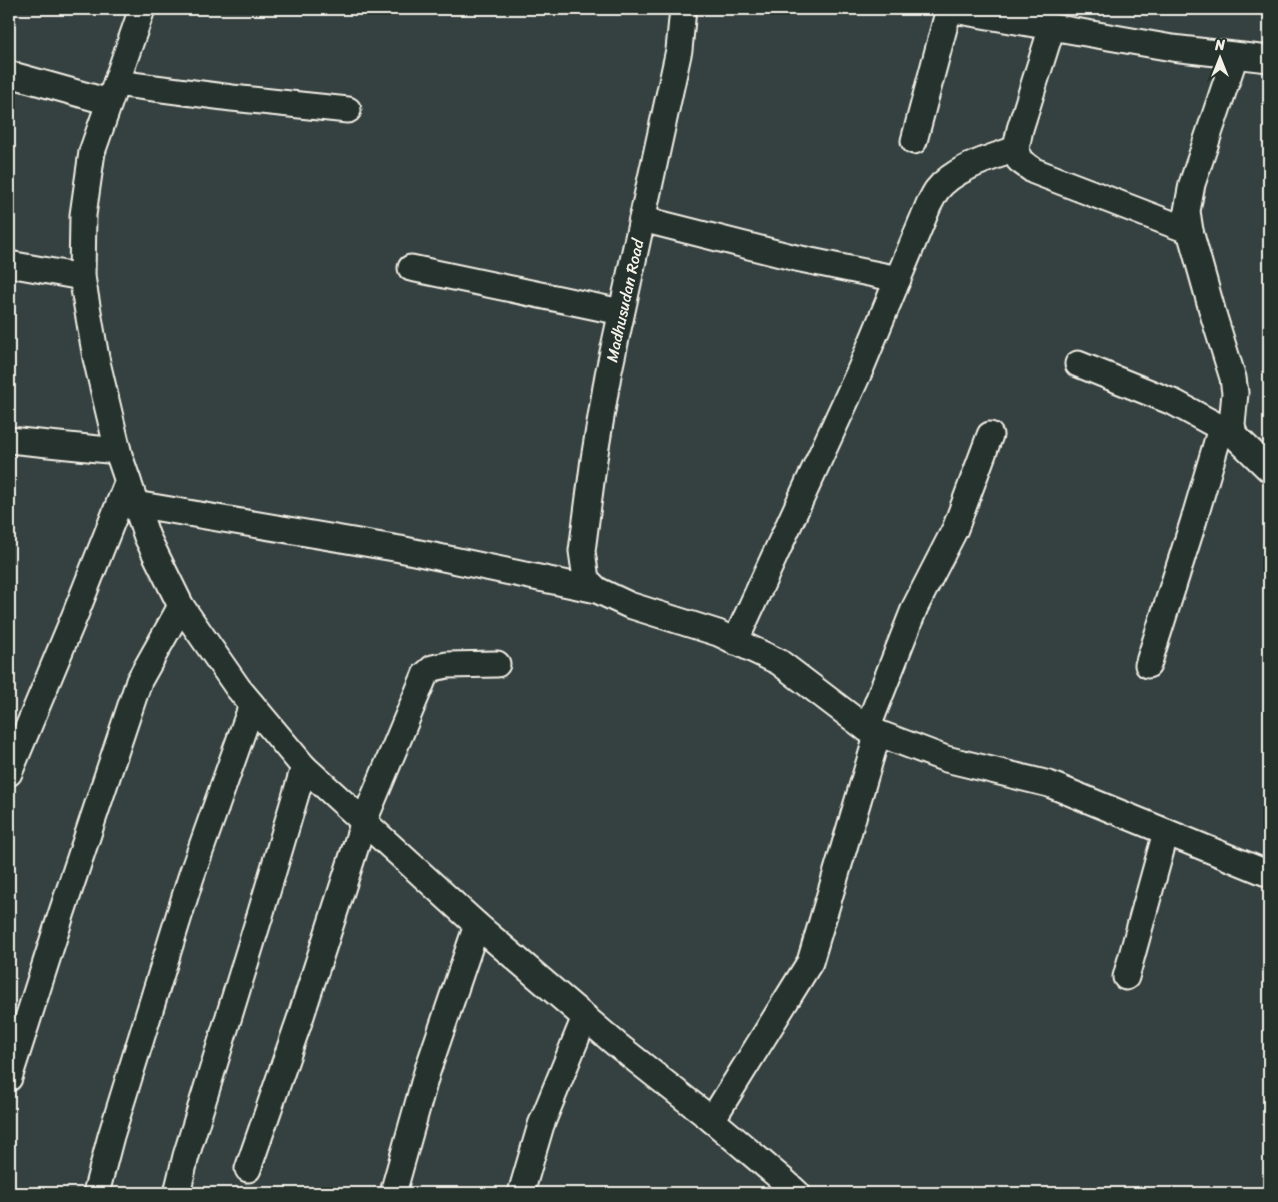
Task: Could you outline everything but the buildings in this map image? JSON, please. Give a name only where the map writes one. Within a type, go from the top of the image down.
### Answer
[{"type":"street","points":[[142,9],[92,152],[83,215],[82,277],[96,358],[118,451],[147,537],[181,606],[238,688],[304,767],[477,925],[616,1044],[712,1120],[797,1193]]},
{"type":"street","name":"Madhusudan Road","points":[[597,590],[586,579],[582,551],[594,459],[621,312],[679,50],[683,9]]},
{"type":"street","points":[[914,141],[948,9],[1059,21],[1172,48],[1269,59]]},
{"type":"street","points":[[1059,21],[1020,129],[1016,149],[1019,160],[1034,171],[1190,231]]},
{"type":"street","points":[[1148,665],[1193,524],[1232,424],[1235,393],[1233,378],[1190,231],[1187,211],[1192,184],[1235,56]]},
{"type":"street","points":[[9,74],[112,92],[232,98],[348,110]]},
{"type":"street","points":[[735,642],[861,368],[936,190],[947,180],[972,165],[1016,149]]},
{"type":"street","points":[[642,219],[796,258],[898,279]]},
{"type":"street","points":[[9,264],[82,277]]},
{"type":"street","points":[[411,268],[621,312]]},
{"type":"street","points":[[1078,364],[1175,402],[1228,431],[1269,469]]},
{"type":"street","points":[[712,1120],[810,962],[872,731],[915,607],[955,529],[990,436]]},
{"type":"street","points":[[9,440],[118,451]]},
{"type":"street","points":[[132,492],[597,590],[629,605],[718,633],[779,662],[872,731],[946,759],[1049,784],[1269,874]]},
{"type":"street","points":[[9,773],[75,615],[132,492]]},
{"type":"street","points":[[9,1078],[139,681],[181,606]]},
{"type":"street","points":[[248,1169],[301,1016],[364,821],[425,675],[433,668],[447,665],[497,664]]},
{"type":"street","points":[[96,1193],[111,1136],[190,877],[252,706]]},
{"type":"street","points":[[177,1193],[186,1156],[262,912],[304,767]]},
{"type":"street","points":[[1126,977],[1166,832]]},
{"type":"street","points":[[393,1193],[427,1072],[477,925]]},
{"type":"street","points":[[521,1193],[541,1125],[585,1017]]}]
